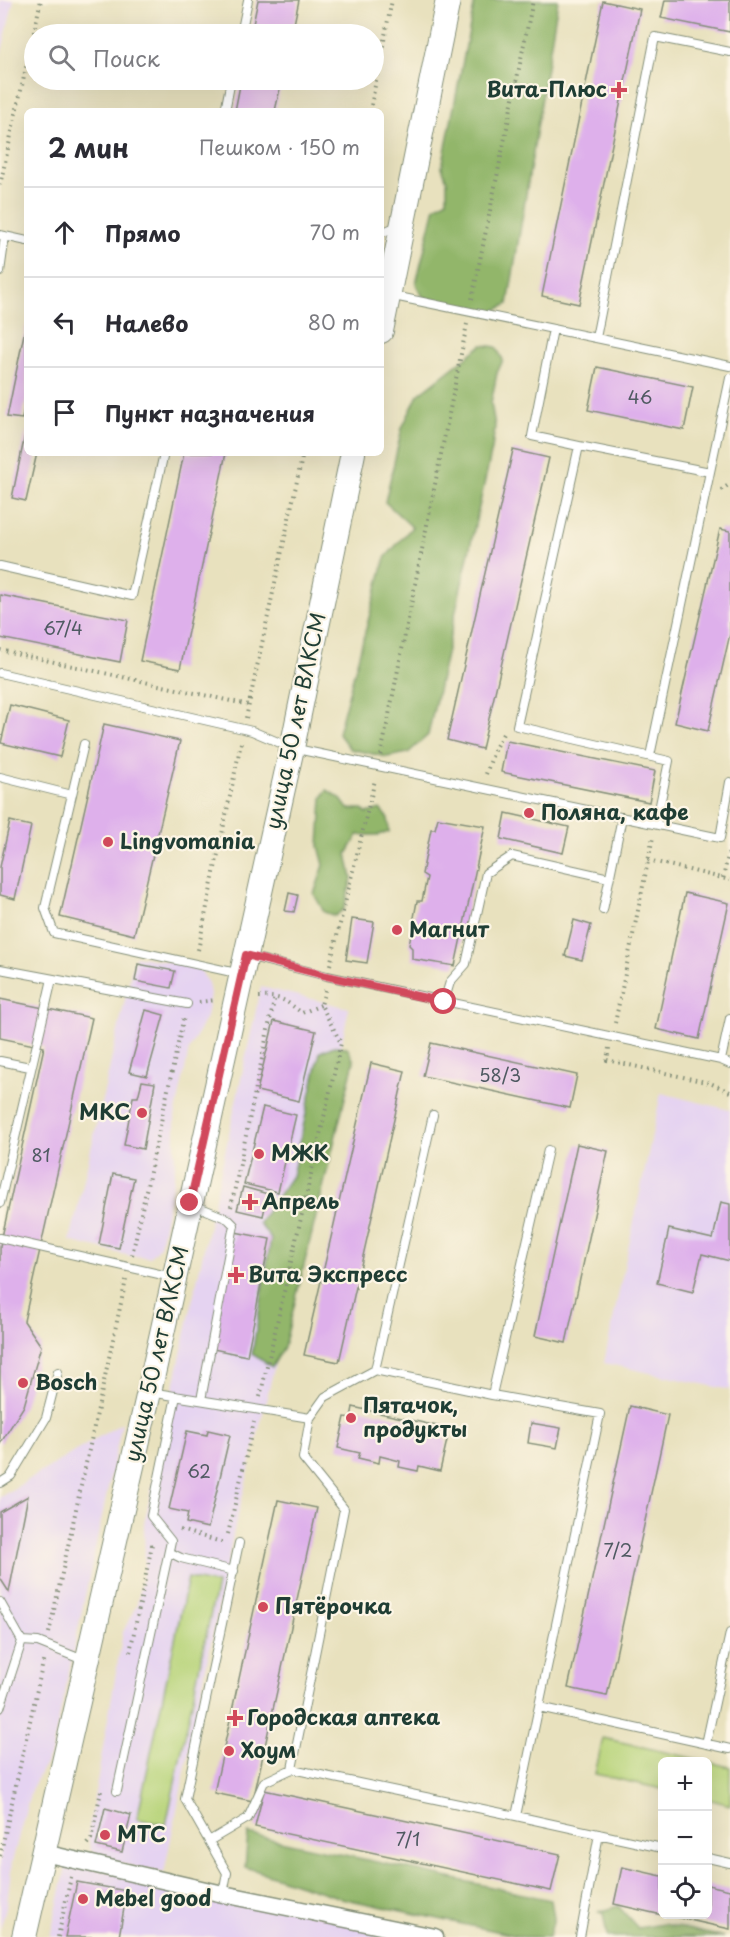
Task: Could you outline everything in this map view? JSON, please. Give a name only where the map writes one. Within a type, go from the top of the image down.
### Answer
[{"type":"street","points":[[384,318],[448,0]]},
{"type":"street","name":"улица 50 лет ВЛКСМ","points":[[24,1937],[149,1392],[292,748],[349,458]]},
{"type":"street","points":[[44,1853],[222,1894],[435,1937]]},
{"type":"lane","points":[[243,24],[248,0]]},
{"type":"lane","points":[[596,338],[655,37],[730,52]]},
{"type":"lane","points":[[226,108],[229,90]]},
{"type":"lane","points":[[384,232],[404,223]]},
{"type":"lane","points":[[0,272],[3,236],[24,240]]},
{"type":"lane","points":[[389,295],[730,366]]},
{"type":"lane","points":[[553,329],[532,436],[710,472]]},
{"type":"lane","points":[[650,756],[730,378]]},
{"type":"lane","points":[[579,446],[517,726],[669,761],[656,824]]},
{"type":"lane","points":[[0,566],[132,596],[163,456]]},
{"type":"lane","points":[[0,673],[252,731],[292,748],[720,838],[730,782]]},
{"type":"lane","points":[[84,744],[45,908],[54,933],[327,976],[721,1060],[730,1064]]},
{"type":"lane","points":[[0,777],[72,795]]},
{"type":"lane","points":[[603,910],[622,817]]},
{"type":"lane","points":[[444,1002],[450,982],[466,964],[486,873],[512,856],[609,878]]},
{"type":"lane","points":[[0,969],[187,1004]]},
{"type":"lane","points":[[0,1203],[52,979]]},
{"type":"lane","points":[[721,1060],[730,1018]]},
{"type":"lane","points":[[0,1061],[30,1067]]},
{"type":"lane","points":[[375,1370],[433,1115]]},
{"type":"lane","points":[[492,1395],[548,1150]]},
{"type":"lane","points":[[190,1203],[228,1219],[234,1225],[201,1400]]},
{"type":"lane","points":[[0,1238],[174,1277]]},
{"type":"lane","points":[[292,1769],[344,1509],[303,1458],[310,1418],[325,1397],[375,1370],[492,1395],[600,1414],[516,1816]]},
{"type":"lane","points":[[0,1483],[11,1476],[46,1418],[58,1372]]},
{"type":"lane","points":[[149,1392],[310,1418]]},
{"type":"lane","points":[[117,1791],[171,1541],[151,1516],[176,1396]]},
{"type":"lane","points":[[222,1894],[227,1874],[185,1799],[239,1543]]},
{"type":"lane","points":[[169,1552],[181,1558],[234,1571]]},
{"type":"lane","points":[[0,1602],[22,1641],[0,1708]]},
{"type":"lane","points":[[706,1744],[730,1633]]},
{"type":"lane","points":[[22,1641],[47,1646],[87,1661]]},
{"type":"lane","points":[[539,1707],[730,1749]]},
{"type":"lane","points":[[209,1841],[248,1818],[264,1782],[292,1769],[658,1847]]},
{"type":"lane","points":[[580,1937],[599,1834]]},
{"type":"lane","points":[[712,1859],[730,1863]]},
{"type":"path","points":[[36,24],[41,0]]},
{"type":"path","points":[[384,40],[392,0]]},
{"type":"path","points":[[257,1409],[341,1043],[321,1005],[379,766],[533,0]]},
{"type":"path","points":[[0,185],[24,77]]},
{"type":"path","points":[[371,108],[374,90]]},
{"type":"path","points":[[0,650],[249,705]]},
{"type":"path","points":[[481,788],[495,748],[507,728],[517,726]]},
{"type":"path","points":[[656,824],[607,1060],[710,1083],[730,1092]]},
{"type":"path","points":[[723,879],[730,846]]},
{"type":"path","points":[[648,861],[730,880]]},
{"type":"path","points":[[228,1219],[275,996]]},
{"type":"path","points":[[0,1856],[187,1004]]},
{"type":"shaded area","points":[[0,0],[14,0],[0,59]]},
{"type":"shaded area","points":[[135,956],[195,967],[201,971],[208,983],[210,994],[206,1017],[189,1050],[175,1117],[175,1170],[160,1246],[150,1257],[130,1256],[70,1241]]},
{"type":"shaded area","points":[[261,987],[349,1008],[276,1360],[233,1535],[164,1873],[113,1862],[96,1855],[90,1849],[88,1834],[123,1632],[137,1604],[145,1565],[144,1524]]},
{"type":"shaded area","points":[[661,1093],[730,1110],[730,1390],[604,1363]]},
{"type":"shaded area","points":[[122,1423],[52,1751],[31,1790],[12,1862],[7,1903],[0,1931],[0,1497]]},
{"type":"shaded area","points":[[67,1863],[420,1937],[50,1937]]},
{"type":"green space","points":[[475,0],[558,0],[508,304],[493,312],[423,297],[416,284],[435,207],[447,200],[447,181],[442,167]]},
{"type":"green space","points":[[482,345],[496,347],[503,360],[497,373],[491,403],[495,426],[492,449],[428,735],[408,753],[387,757],[350,749],[338,733],[385,558],[412,527],[385,502],[402,428],[418,395]]},
{"type":"green space","points":[[327,790],[340,798],[348,809],[361,809],[367,813],[380,809],[388,818],[389,832],[378,835],[358,835],[347,854],[352,878],[344,909],[335,916],[324,912],[314,894],[324,865],[319,846],[322,798]]},
{"type":"green space","points":[[334,1046],[347,1047],[354,1061],[284,1347],[272,1367],[252,1354],[271,1239],[259,1223],[292,1176],[320,1052]]},
{"type":"green space","points":[[188,1578],[217,1584],[166,1825],[137,1819]]},
{"type":"green space","points":[[603,1738],[687,1757],[658,1757],[658,1788],[595,1774]]},
{"type":"green space","points":[[712,1763],[730,1767],[730,1805],[712,1800]]},
{"type":"green space","points":[[248,1834],[551,1900],[554,1918],[549,1937],[523,1937],[341,1898],[245,1867]]},
{"type":"green space","points":[[618,1906],[638,1928],[663,1924],[724,1937],[607,1937],[603,1913],[598,1912]]},
{"type":"building","points":[[258,0],[299,0],[294,24],[253,24]]},
{"type":"building","points":[[665,0],[730,0],[730,32],[661,18]]},
{"type":"building","points":[[603,1],[640,9],[579,304],[542,296]]},
{"type":"building","points":[[239,90],[280,90],[276,108],[236,108]]},
{"type":"building","points":[[24,334],[22,419],[7,417]]},
{"type":"building","points":[[597,367],[693,387],[684,430],[588,410]]},
{"type":"building","points":[[24,440],[24,456],[36,456],[26,501],[12,498]]},
{"type":"building","points":[[513,450],[549,458],[482,749],[447,740]]},
{"type":"building","points":[[183,456],[225,456],[180,669],[140,661]]},
{"type":"building","points":[[720,529],[730,531],[730,634],[708,731],[675,723]]},
{"type":"building","points":[[0,595],[128,620],[120,662],[0,638]]},
{"type":"building","points":[[10,705],[69,720],[60,757],[1,743]]},
{"type":"building","points":[[104,724],[180,741],[134,935],[60,917]]},
{"type":"building","points":[[507,741],[655,771],[649,802],[501,772]]},
{"type":"building","points":[[506,813],[569,827],[563,853],[501,839]]},
{"type":"building","points":[[438,818],[485,826],[455,966],[412,959],[412,948],[409,945],[417,901],[422,901],[427,877],[422,874],[431,829],[435,829]]},
{"type":"building","points":[[10,821],[31,826],[15,899],[0,895],[0,867]]},
{"type":"building","points":[[289,893],[298,895],[294,912],[285,911]]},
{"type":"building","points":[[685,893],[729,903],[699,1039],[656,1029]]},
{"type":"building","points":[[352,919],[374,922],[367,963],[346,960]]},
{"type":"building","points":[[574,920],[591,925],[582,960],[565,956]]},
{"type":"building","points":[[138,964],[175,971],[171,988],[135,981]]},
{"type":"building","points":[[0,999],[92,1018],[24,1321],[41,1346],[24,1406],[0,1444],[0,1246],[44,1047],[0,1038]]},
{"type":"building","points":[[146,1010],[164,1015],[147,1076],[129,1072]]},
{"type":"building","points":[[274,1021],[316,1031],[299,1101],[257,1091]]},
{"type":"building","points":[[431,1043],[577,1075],[570,1108],[423,1076]]},
{"type":"building","points":[[371,1063],[405,1071],[339,1362],[304,1355]]},
{"type":"building","points":[[142,1081],[155,1083],[143,1149],[124,1145],[133,1097],[138,1097]]},
{"type":"building","points":[[263,1107],[296,1115],[278,1192],[244,1184]]},
{"type":"building","points":[[577,1144],[608,1151],[566,1343],[535,1336]]},
{"type":"building","points":[[113,1174],[134,1178],[119,1248],[99,1244]]},
{"type":"building","points":[[243,1187],[268,1194],[263,1216],[237,1210]]},
{"type":"building","points":[[721,1202],[730,1204],[730,1261],[702,1254],[693,1292],[657,1283],[669,1229],[713,1239]]},
{"type":"building","points":[[235,1232],[270,1239],[247,1356],[213,1349]]},
{"type":"building","points":[[630,1406],[668,1415],[607,1696],[568,1688]]},
{"type":"building","points":[[353,1407],[446,1428],[443,1439],[447,1440],[440,1471],[419,1466],[418,1471],[399,1467],[400,1461],[380,1456],[379,1463],[358,1458],[360,1453],[338,1448],[345,1417],[351,1418]]},
{"type":"building","points":[[531,1423],[561,1428],[557,1448],[528,1443]]},
{"type":"building","points":[[208,1430],[230,1435],[208,1528],[186,1523],[188,1513],[169,1509],[187,1431],[207,1435]]},
{"type":"building","points":[[28,1496],[9,1592],[0,1578],[0,1512]]},
{"type":"building","points":[[278,1500],[317,1508],[253,1801],[214,1793]]},
{"type":"building","points":[[264,1790],[560,1854],[551,1891],[255,1827]]},
{"type":"building","points":[[105,1808],[131,1815],[122,1852],[96,1846]]},
{"type":"building","points":[[622,1867],[658,1875],[658,1914],[614,1904]]},
{"type":"building","points":[[77,1882],[127,1891],[119,1937],[65,1937]]},
{"type":"building","points":[[712,1886],[730,1890],[730,1929],[685,1919],[712,1919]]},
{"type":"place","name":"Вита-Плюс","points":[[619,90]]},
{"type":"place","name":"Поляна, кафе","points":[[529,813]]},
{"type":"place","name":"Lingvomania","points":[[108,842]]},
{"type":"place","name":"Магнит","points":[[397,930]]},
{"type":"place","name":"МКС","points":[[142,1113]]},
{"type":"place","name":"МЖК","points":[[259,1154]]},
{"type":"place","name":"Апрель","points":[[250,1202]]},
{"type":"place","name":"Вита Экспресс","points":[[236,1275]]},
{"type":"place","name":"Bosch","points":[[23,1383]]},
{"type":"place","name":"Пятачок, продукты","points":[[351,1418]]},
{"type":"place","name":"Пятёрочка","points":[[263,1607]]},
{"type":"place","name":"Городская аптека","points":[[235,1718]]},
{"type":"place","name":"Хоум","points":[[229,1751]]},
{"type":"place","name":"МТС","points":[[105,1835]]},
{"type":"place","name":"Mebel good","points":[[83,1899]]},
{"type":"route","points":[[190,1203],[246,955],[444,1002]]}]
